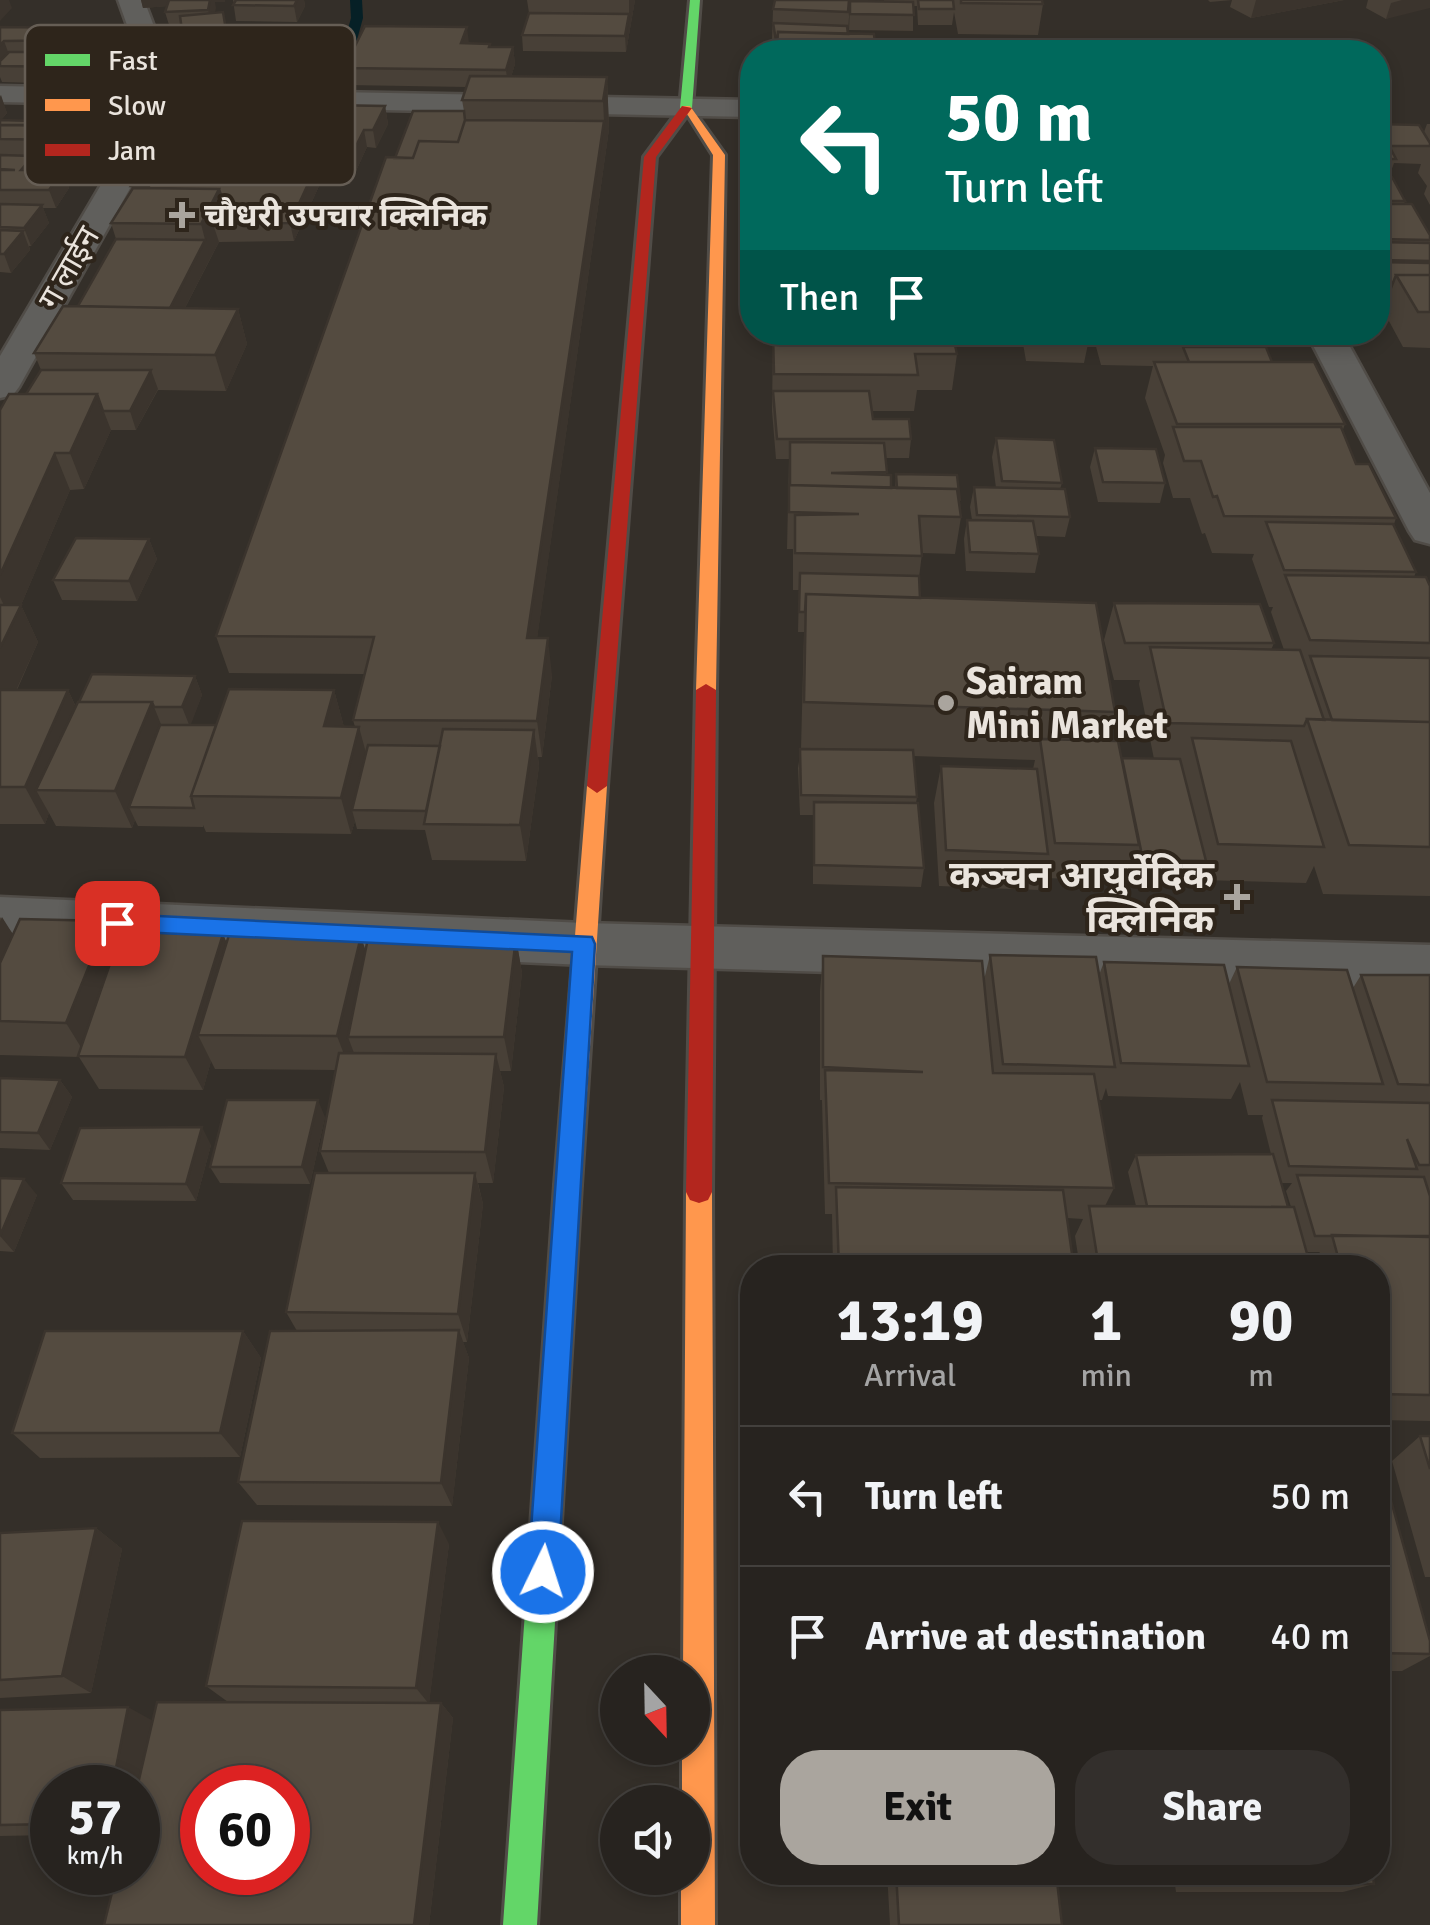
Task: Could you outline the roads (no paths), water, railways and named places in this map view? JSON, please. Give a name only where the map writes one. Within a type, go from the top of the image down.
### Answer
[{"type":"main road","points":[[520,1925],[584,944],[650,157],[686,108],[695,0]]},
{"type":"main road","points":[[686,108],[719,155],[700,947],[698,1925]]},
{"type":"street","points":[[131,0],[140,25]]},
{"type":"street","points":[[0,94],[25,94]]},
{"type":"street","points":[[355,101],[740,109]]},
{"type":"street","name":"ग लाईन","points":[[0,386],[116,185]]},
{"type":"street","points":[[1331,345],[1430,532]]},
{"type":"street","points":[[0,918],[584,944],[1430,967]]},
{"type":"waterway","points":[[355,25],[356,0]]},
{"type":"place","name":"चौधरी उपचार क्लिनिक","points":[[182,215]]},
{"type":"place","name":"Sairam Mini Market","points":[[946,703]]},
{"type":"place","name":"कञ्चन आयुर्वेदिक क्लिनिक","points":[[1237,897]]}]
